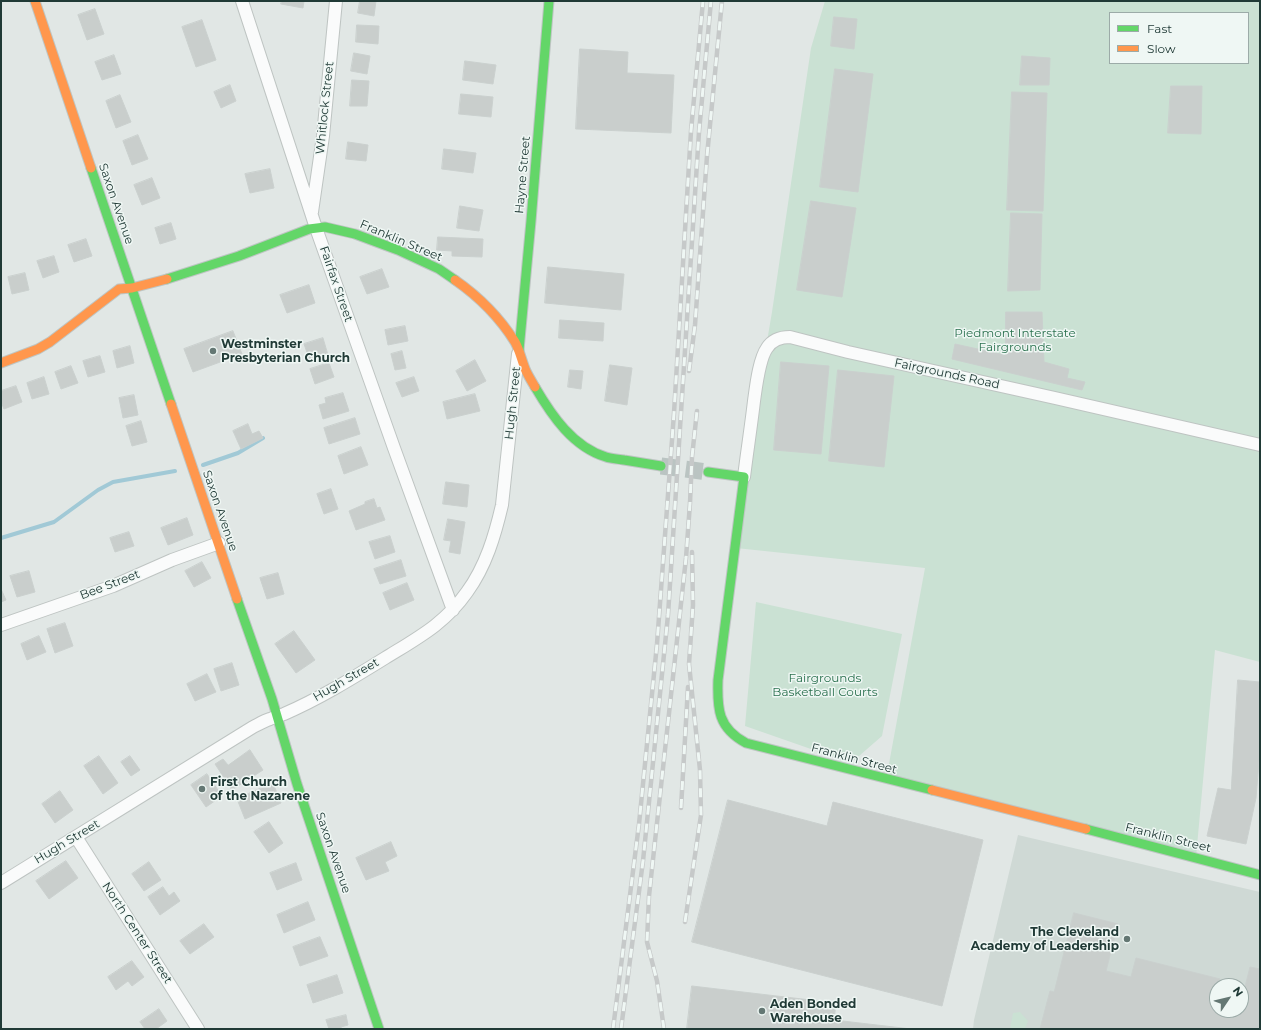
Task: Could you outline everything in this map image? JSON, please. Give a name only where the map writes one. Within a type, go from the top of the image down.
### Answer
[{"type":"street","name":"Saxon Avenue","points":[[35,1],[277,716],[297,784],[379,1029]]},
{"type":"street","name":"Fairfax Street","points":[[242,1],[316,228],[453,610]]},
{"type":"street","name":"Whitlock Street","points":[[312,215],[323,136],[336,1]]},
{"type":"street","name":"Hayne Street","points":[[519,350],[532,214],[549,1]]},
{"type":"street","name":"Franklin Street","points":[[1,363],[38,349],[50,342],[119,289],[132,288],[162,280],[239,256],[309,229],[333,228],[377,241],[439,269],[458,282],[480,300],[499,320],[515,342],[526,371],[547,408],[559,424],[577,441],[587,448],[606,457],[661,466]]},
{"type":"street","name":"Fairgrounds Road","points":[[744,477],[758,379],[763,356],[770,344],[776,339],[783,337],[790,337],[848,352],[1260,445]]},
{"type":"street","name":"Hugh Street","points":[[1,884],[253,727],[270,718],[283,715],[337,687],[429,631],[453,610],[468,592],[478,575],[496,529],[502,505],[519,350]]},
{"type":"street","points":[[708,472],[744,477]]},
{"type":"street","name":"Franklin Street","points":[[744,477],[719,678],[718,702],[720,714],[729,732],[746,743],[862,774],[1196,857],[1260,875]]},
{"type":"street","name":"Bee Street","points":[[1,625],[113,586],[172,560],[219,543]]},
{"type":"street","name":"North Center Street","points":[[76,837],[198,1029]]},
{"type":"shaded area","name":"The Cleveland Academy of Leadership","points":[[1018,835],[1260,892],[1260,1029],[973,1029]]},
{"type":"green space","name":"Piedmont Interstate Fairgrounds","points":[[825,1],[1260,1],[1260,662],[1215,650],[1196,857],[886,780],[925,568],[736,548],[744,477],[772,312],[811,48]]},
{"type":"green space","name":"Fairgrounds Basketball Courts","points":[[756,602],[902,634],[882,736],[851,763],[745,726]]},
{"type":"green space","points":[[1020,1012],[1028,1021],[1025,1029],[1010,1029],[1013,1013]]},
{"type":"building","points":[[282,1],[304,1],[303,8],[281,4]]},
{"type":"building","points":[[360,1],[376,1],[374,16],[358,13]]},
{"type":"building","points":[[95,9],[104,34],[87,40],[78,15]]},
{"type":"building","points":[[834,17],[857,19],[854,49],[831,46]]},
{"type":"building","points":[[202,20],[216,60],[196,67],[182,27]]},
{"type":"building","points":[[357,25],[379,26],[378,44],[356,42]]},
{"type":"building","points":[[580,49],[628,52],[627,73],[674,75],[671,133],[576,129]]},
{"type":"building","points":[[354,53],[370,56],[367,74],[351,71]]},
{"type":"building","points":[[114,55],[121,74],[102,80],[95,62]]},
{"type":"building","points":[[1022,56],[1050,58],[1049,85],[1020,85]]},
{"type":"building","points":[[465,61],[496,65],[493,84],[463,80]]},
{"type":"building","points":[[835,69],[873,74],[858,192],[820,187]]},
{"type":"building","points":[[352,80],[369,81],[367,106],[350,106]]},
{"type":"building","points":[[230,85],[236,101],[221,108],[214,92]]},
{"type":"building","points":[[1171,86],[1202,86],[1201,134],[1168,133]]},
{"type":"building","points":[[1012,92],[1047,93],[1043,211],[1007,210]]},
{"type":"building","points":[[461,94],[493,97],[491,117],[459,114]]},
{"type":"building","points":[[120,95],[131,122],[116,128],[106,101]]},
{"type":"building","points":[[138,135],[148,159],[132,165],[123,141]]},
{"type":"building","points":[[348,142],[368,145],[366,161],[346,159]]},
{"type":"building","points":[[444,149],[476,153],[473,173],[442,169]]},
{"type":"building","points":[[270,169],[274,188],[250,193],[245,174]]},
{"type":"building","points":[[152,178],[160,198],[142,205],[134,185]]},
{"type":"building","points":[[811,201],[856,208],[842,297],[797,290]]},
{"type":"building","points":[[460,206],[483,210],[479,231],[457,228]]},
{"type":"building","points":[[1011,213],[1042,214],[1040,290],[1008,291]]},
{"type":"building","points":[[171,223],[176,239],[160,244],[155,228]]},
{"type":"building","points":[[438,237],[483,239],[482,257],[452,256],[452,251],[437,250]]},
{"type":"building","points":[[86,239],[92,256],[74,262],[68,245]]},
{"type":"building","points":[[54,256],[59,272],[43,278],[37,261]]},
{"type":"building","points":[[548,267],[624,274],[621,310],[545,303]]},
{"type":"building","points":[[382,269],[389,287],[367,294],[360,277]]},
{"type":"building","points":[[25,273],[29,290],[12,294],[8,277]]},
{"type":"building","points":[[309,285],[315,303],[287,313],[280,295]]},
{"type":"building","points":[[1006,312],[1042,312],[1044,362],[1069,369],[1067,378],[1085,382],[1082,390],[952,359],[955,344],[1005,355]]},
{"type":"building","points":[[560,320],[604,323],[603,341],[559,338]]},
{"type":"building","points":[[405,326],[408,341],[388,345],[385,330]]},
{"type":"building","name":"Westminster Presbyterian Church","points":[[233,331],[242,354],[193,372],[184,349]]},
{"type":"building","points":[[323,338],[328,355],[310,361],[304,344]]},
{"type":"building","points":[[130,346],[134,363],[117,368],[113,351]]},
{"type":"building","points":[[402,351],[406,368],[395,370],[391,354]]},
{"type":"building","points":[[100,356],[105,372],[88,377],[83,361]]},
{"type":"building","points":[[475,360],[486,381],[467,391],[456,371]]},
{"type":"building","points":[[781,362],[829,366],[821,454],[774,450]]},
{"type":"building","points":[[329,363],[334,377],[315,384],[310,369]]},
{"type":"building","points":[[610,365],[632,368],[627,405],[605,401]]},
{"type":"building","points":[[71,366],[78,383],[61,389],[55,372]]},
{"type":"building","points":[[570,370],[583,371],[581,389],[568,387]]},
{"type":"building","points":[[838,370],[894,376],[884,467],[829,461]]},
{"type":"building","points":[[44,377],[49,394],[32,399],[27,383]]},
{"type":"building","points":[[414,377],[419,391],[402,397],[396,383]]},
{"type":"building","points":[[16,386],[22,402],[4,409],[1,402],[1,391]]},
{"type":"building","points":[[343,393],[349,411],[323,419],[319,405],[326,403],[325,398]]},
{"type":"building","points":[[475,394],[480,411],[447,419],[443,402]]},
{"type":"building","points":[[134,395],[138,415],[123,418],[119,398]]},
{"type":"building","points":[[355,418],[360,434],[329,444],[324,428]]},
{"type":"building","points":[[141,421],[147,442],[132,446],[126,426]]},
{"type":"building","points":[[248,424],[252,434],[259,431],[263,438],[241,449],[233,431]]},
{"type":"building","points":[[361,447],[368,465],[344,474],[338,456]]},
{"type":"building","points":[[446,482],[469,485],[467,507],[443,504]]},
{"type":"building","points":[[331,489],[338,509],[324,514],[317,494]]},
{"type":"building","points":[[374,499],[377,508],[380,507],[385,520],[356,530],[349,511]]},
{"type":"building","points":[[187,518],[193,535],[168,545],[161,528]]},
{"type":"building","points":[[448,519],[465,522],[460,554],[449,552],[451,541],[444,540]]},
{"type":"building","points":[[129,532],[134,546],[115,552],[110,538]]},
{"type":"building","points":[[390,536],[395,552],[375,559],[369,542]]},
{"type":"building","points":[[401,560],[406,576],[380,584],[374,569]]},
{"type":"building","points":[[202,562],[211,578],[194,587],[185,571]]},
{"type":"building","points":[[29,571],[35,592],[17,597],[10,576]]},
{"type":"building","points":[[278,573],[284,594],[267,599],[260,578]]},
{"type":"building","points":[[407,583],[414,600],[390,610],[383,593]]},
{"type":"building","points":[[1,589],[6,600],[1,602]]},
{"type":"building","points":[[65,623],[73,646],[55,653],[47,629]]},
{"type":"building","points":[[294,631],[315,660],[296,673],[275,644]]},
{"type":"building","points":[[39,636],[46,652],[27,660],[21,644]]},
{"type":"building","points":[[232,663],[239,685],[221,691],[214,669]]},
{"type":"building","points":[[207,674],[216,692],[195,701],[187,684]]},
{"type":"building","points":[[1238,680],[1260,682],[1260,749],[1256,798],[1246,844],[1207,836],[1218,788],[1231,790]]},
{"type":"building","points":[[250,750],[263,770],[232,790],[215,764],[223,759],[228,765]]},
{"type":"building","points":[[99,756],[118,783],[103,794],[84,766]]},
{"type":"building","points":[[130,756],[140,770],[131,776],[121,762]]},
{"type":"building","points":[[207,774],[222,796],[206,807],[191,785]]},
{"type":"building","points":[[273,783],[281,803],[245,819],[237,799]]},
{"type":"building","points":[[60,791],[73,810],[55,823],[42,804]]},
{"type":"building","points":[[728,800],[827,826],[833,802],[983,840],[942,1006],[692,942]]},
{"type":"building","points":[[269,822],[283,843],[269,853],[254,832]]},
{"type":"building","points":[[391,842],[397,856],[385,862],[389,871],[366,880],[356,858]]},
{"type":"building","points":[[66,861],[78,878],[49,899],[36,881]]},
{"type":"building","points":[[149,862],[161,880],[144,891],[132,874]]},
{"type":"building","points":[[296,863],[302,880],[277,890],[270,873]]},
{"type":"building","points":[[163,887],[169,896],[174,892],[180,901],[160,915],[148,897]]},
{"type":"building","points":[[308,902],[315,920],[284,933],[277,915]]},
{"type":"building","points":[[1074,913],[1118,924],[1106,971],[1131,977],[1136,958],[1216,978],[1209,978],[1209,1018],[1249,1018],[1249,978],[1247,978],[1250,967],[1260,969],[1260,1029],[1040,1029],[1050,991],[1054,992]]},
{"type":"building","points":[[204,924],[214,937],[190,954],[180,941]]},
{"type":"building","points":[[320,937],[328,956],[300,966],[293,947]]},
{"type":"building","points":[[132,961],[144,977],[132,986],[128,981],[116,990],[108,977]]},
{"type":"building","points":[[337,975],[343,993],[313,1003],[307,985]]},
{"type":"building","name":"Aden Bonded Warehouse","points":[[692,986],[836,1003],[834,1020],[911,1029],[687,1029]]},
{"type":"building","points":[[159,1009],[167,1021],[156,1029],[145,1029],[140,1022]]},
{"type":"building","points":[[346,1015],[348,1025],[341,1027],[341,1029],[329,1029],[326,1020]]},
{"type":"waterway","points":[[203,465],[238,453],[263,438]]},
{"type":"waterway","points":[[1,538],[54,522],[98,490],[113,482],[175,471]]},
{"type":"tunnel","points":[[661,466],[708,472]]},
{"type":"railway","points":[[613,1029],[639,824],[657,644],[674,413],[691,131],[703,1]]},
{"type":"railway","points":[[621,1029],[643,861],[668,615],[699,132],[711,1]]},
{"type":"railway","points":[[689,371],[695,325],[707,156],[722,1]]},
{"type":"railway","points":[[664,1029],[657,981],[647,942],[649,896],[686,558],[692,457],[697,411]]},
{"type":"railway","points":[[685,922],[701,815],[700,770],[689,664],[693,605],[692,552]]},
{"type":"railway","points":[[681,808],[688,687]]},
{"type":"traffic: fast","points":[[519,350],[549,1]]},
{"type":"traffic: fast","points":[[91,168],[171,404]]},
{"type":"traffic: fast","points":[[167,279],[239,256],[309,229],[325,227],[355,234],[398,250],[439,269],[455,280]]},
{"type":"traffic: fast","points":[[535,387],[564,429],[583,446],[608,458],[661,466]]},
{"type":"traffic: fast","points":[[708,472],[744,477],[718,680],[719,709],[725,724],[730,731],[746,743],[932,790]]},
{"type":"traffic: fast","points":[[237,599],[272,699],[297,784],[379,1029]]},
{"type":"traffic: fast","points":[[1086,829],[1260,875]]},
{"type":"traffic: slow","points":[[35,1],[91,168]]},
{"type":"traffic: slow","points":[[1,363],[38,349],[50,342],[119,289],[132,288],[167,279]]},
{"type":"traffic: slow","points":[[455,280],[472,293],[503,324],[517,345],[526,371],[535,387]]},
{"type":"traffic: slow","points":[[171,404],[237,599]]},
{"type":"traffic: slow","points":[[932,790],[1086,829]]},
{"type":"place","name":"Westminster Presbyterian Church","points":[[213,351]]},
{"type":"place","name":"First Church of the Nazarene","points":[[202,789]]},
{"type":"place","name":"The Cleveland Academy of Leadership","points":[[1127,939]]},
{"type":"place","name":"Aden Bonded Warehouse","points":[[762,1011]]}]
